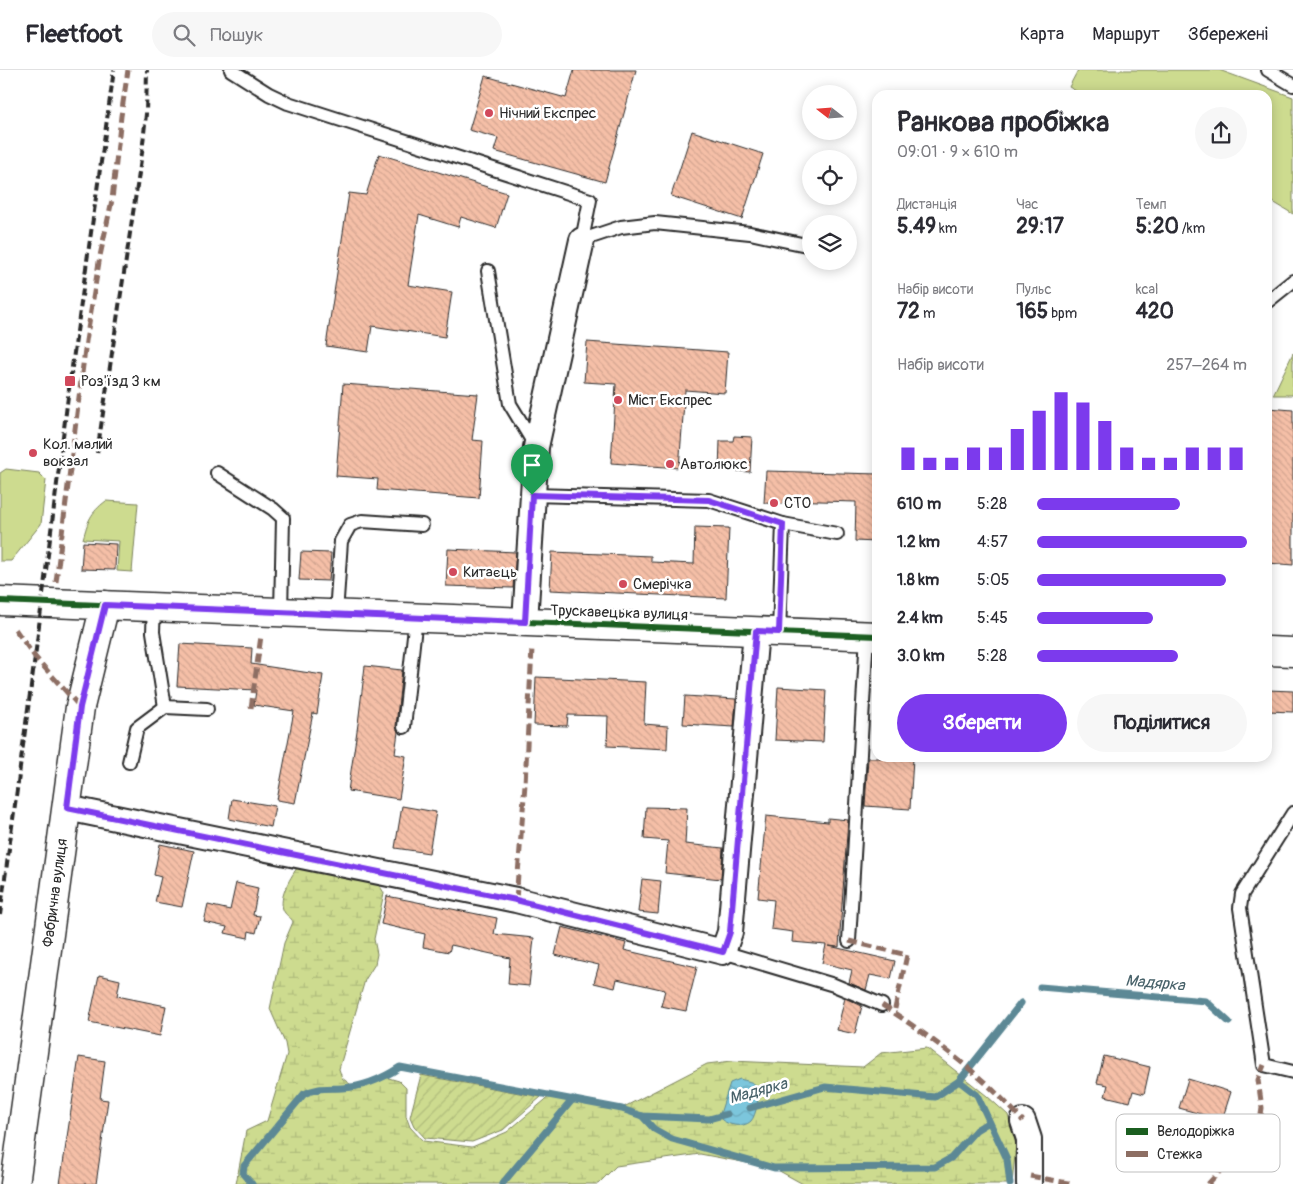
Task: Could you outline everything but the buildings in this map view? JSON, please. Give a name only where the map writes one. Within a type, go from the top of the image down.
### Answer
[{"type":"main road","name":"Трускавецька вулиця","points":[[0,601],[872,636]]},
{"type":"main road","name":"Фабрична вулиця","points":[[15,1184],[80,707],[105,605]]},
{"type":"main road","points":[[1272,651],[1293,652]]},
{"type":"street","points":[[525,622],[536,447],[582,240]]},
{"type":"street","points":[[67,808],[516,900],[723,952],[730,932],[768,631]]},
{"type":"street","points":[[1023,1121],[1029,1139],[1029,1184]]},
{"type":"lane","points":[[231,70],[269,94],[288,103],[590,200],[582,240]]},
{"type":"lane","points":[[1268,70],[1293,85]]},
{"type":"lane","points":[[582,240],[621,226],[655,223],[750,233],[802,244]]},
{"type":"lane","points":[[488,271],[510,404],[536,447]]},
{"type":"lane","points":[[1272,298],[1293,281]]},
{"type":"lane","points":[[217,473],[273,509],[283,518],[281,612]]},
{"type":"lane","points":[[532,495],[709,500],[783,524],[838,534]]},
{"type":"lane","points":[[336,614],[341,541],[350,525],[362,521],[422,525]]},
{"type":"lane","points":[[768,631],[783,524]]},
{"type":"lane","points":[[154,606],[153,632],[165,707]]},
{"type":"lane","points":[[404,727],[416,617]]},
{"type":"lane","points":[[849,941],[872,636]]},
{"type":"lane","points":[[129,762],[137,728],[165,707],[207,709]]},
{"type":"lane","points":[[1293,814],[1242,894],[1240,908],[1264,1066],[1293,1072]]},
{"type":"lane","points":[[723,952],[834,985],[882,1005]]},
{"type":"green space","points":[[1078,70],[1219,70],[1293,97],[1293,214],[1272,201],[1272,90],[1074,90],[1069,87]]},
{"type":"green space","points":[[1293,353],[1293,395],[1273,395]]},
{"type":"green space","points":[[6,469],[39,473],[46,480],[41,524],[11,561],[0,561],[0,473]]},
{"type":"green space","points":[[106,501],[138,503],[132,572],[117,571],[119,541],[83,539],[90,518],[96,509]]},
{"type":"green space","points":[[303,866],[378,883],[384,893],[374,939],[377,954],[375,964],[365,980],[339,1069],[342,1078],[354,1087],[385,1077],[399,1081],[406,1088],[406,1116],[410,1127],[423,1141],[472,1147],[507,1132],[551,1095],[622,1108],[707,1064],[732,1061],[863,1067],[881,1053],[927,1048],[1008,1115],[1016,1145],[1012,1184],[803,1184],[774,1168],[700,1154],[616,1166],[598,1184],[236,1184],[246,1131],[267,1121],[287,1054],[285,1043],[270,1009],[284,943],[293,922],[283,908],[283,896],[294,872],[297,868]]},
{"type":"green space","points":[[421,1075],[541,1097],[503,1130],[472,1142],[425,1138],[414,1126],[410,1117]]},
{"type":"water","points":[[740,1079],[749,1081],[757,1087],[757,1104],[751,1121],[743,1125],[734,1125],[725,1122],[719,1117],[730,1083]]},
{"type":"waterway","name":"Мадярка","points":[[1040,987],[1206,1001],[1229,1022]]},
{"type":"waterway","name":"Мадярка","points":[[750,1108],[825,1087],[935,1097],[959,1081],[1021,1003]]},
{"type":"waterway","points":[[252,1184],[243,1174],[244,1166],[304,1094],[318,1089],[365,1084],[380,1079],[400,1067],[622,1109],[642,1116],[709,1119],[727,1114]]},
{"type":"waterway","points":[[959,1081],[977,1095],[1007,1159],[1010,1184]]},
{"type":"waterway","name":"Мадярка","points":[[502,1184],[573,1099]]},
{"type":"waterway","points":[[642,1116],[654,1129],[672,1139],[774,1168],[935,1167],[951,1158],[976,1130],[989,1122]]},
{"type":"railway","points":[[0,915],[70,381],[114,70]]},
{"type":"railway","points":[[97,453],[142,153],[146,114],[147,70]]},
{"type":"marked path","points":[[56,582],[86,341],[100,256],[112,200],[128,70]]},
{"type":"marked path","points":[[15,629],[35,657],[80,707]]},
{"type":"marked path","points":[[251,708],[261,636]]},
{"type":"marked path","points":[[516,900],[525,784],[532,648]]},
{"type":"marked path","points":[[849,941],[907,955],[894,1013]]},
{"type":"marked path","points":[[882,1005],[956,1058],[992,1089],[1023,1121]]},
{"type":"marked path","points":[[1261,1114],[1258,1080],[1264,1065]]},
{"type":"marked path","points":[[1208,1184],[1219,1172]]},
{"type":"marked path","points":[[1030,1176],[1073,1184]]},
{"type":"cycle path","points":[[0,601],[872,636]]},
{"type":"cycle path","points":[[67,808],[516,900],[723,952],[730,932],[756,631]]},
{"type":"place","name":"Нічний Експрес","points":[[489,113]]},
{"type":"place","name":"Роз'їзд 3 км","points":[[70,381]]},
{"type":"place","name":"Міст Експрес","points":[[618,400]]},
{"type":"place","name":"Кол. малий вокзал","points":[[33,453]]},
{"type":"place","name":"Автолюкс","points":[[670,464]]},
{"type":"place","name":"СТО","points":[[774,503]]},
{"type":"place","name":"Китаєць","points":[[453,572]]},
{"type":"place","name":"Смерічка","points":[[623,584]]},
{"type":"route","points":[[532,495],[709,500],[783,524],[779,632],[756,631],[730,932],[723,952],[516,900],[67,808],[80,707],[105,605],[525,622],[532,495]]}]
